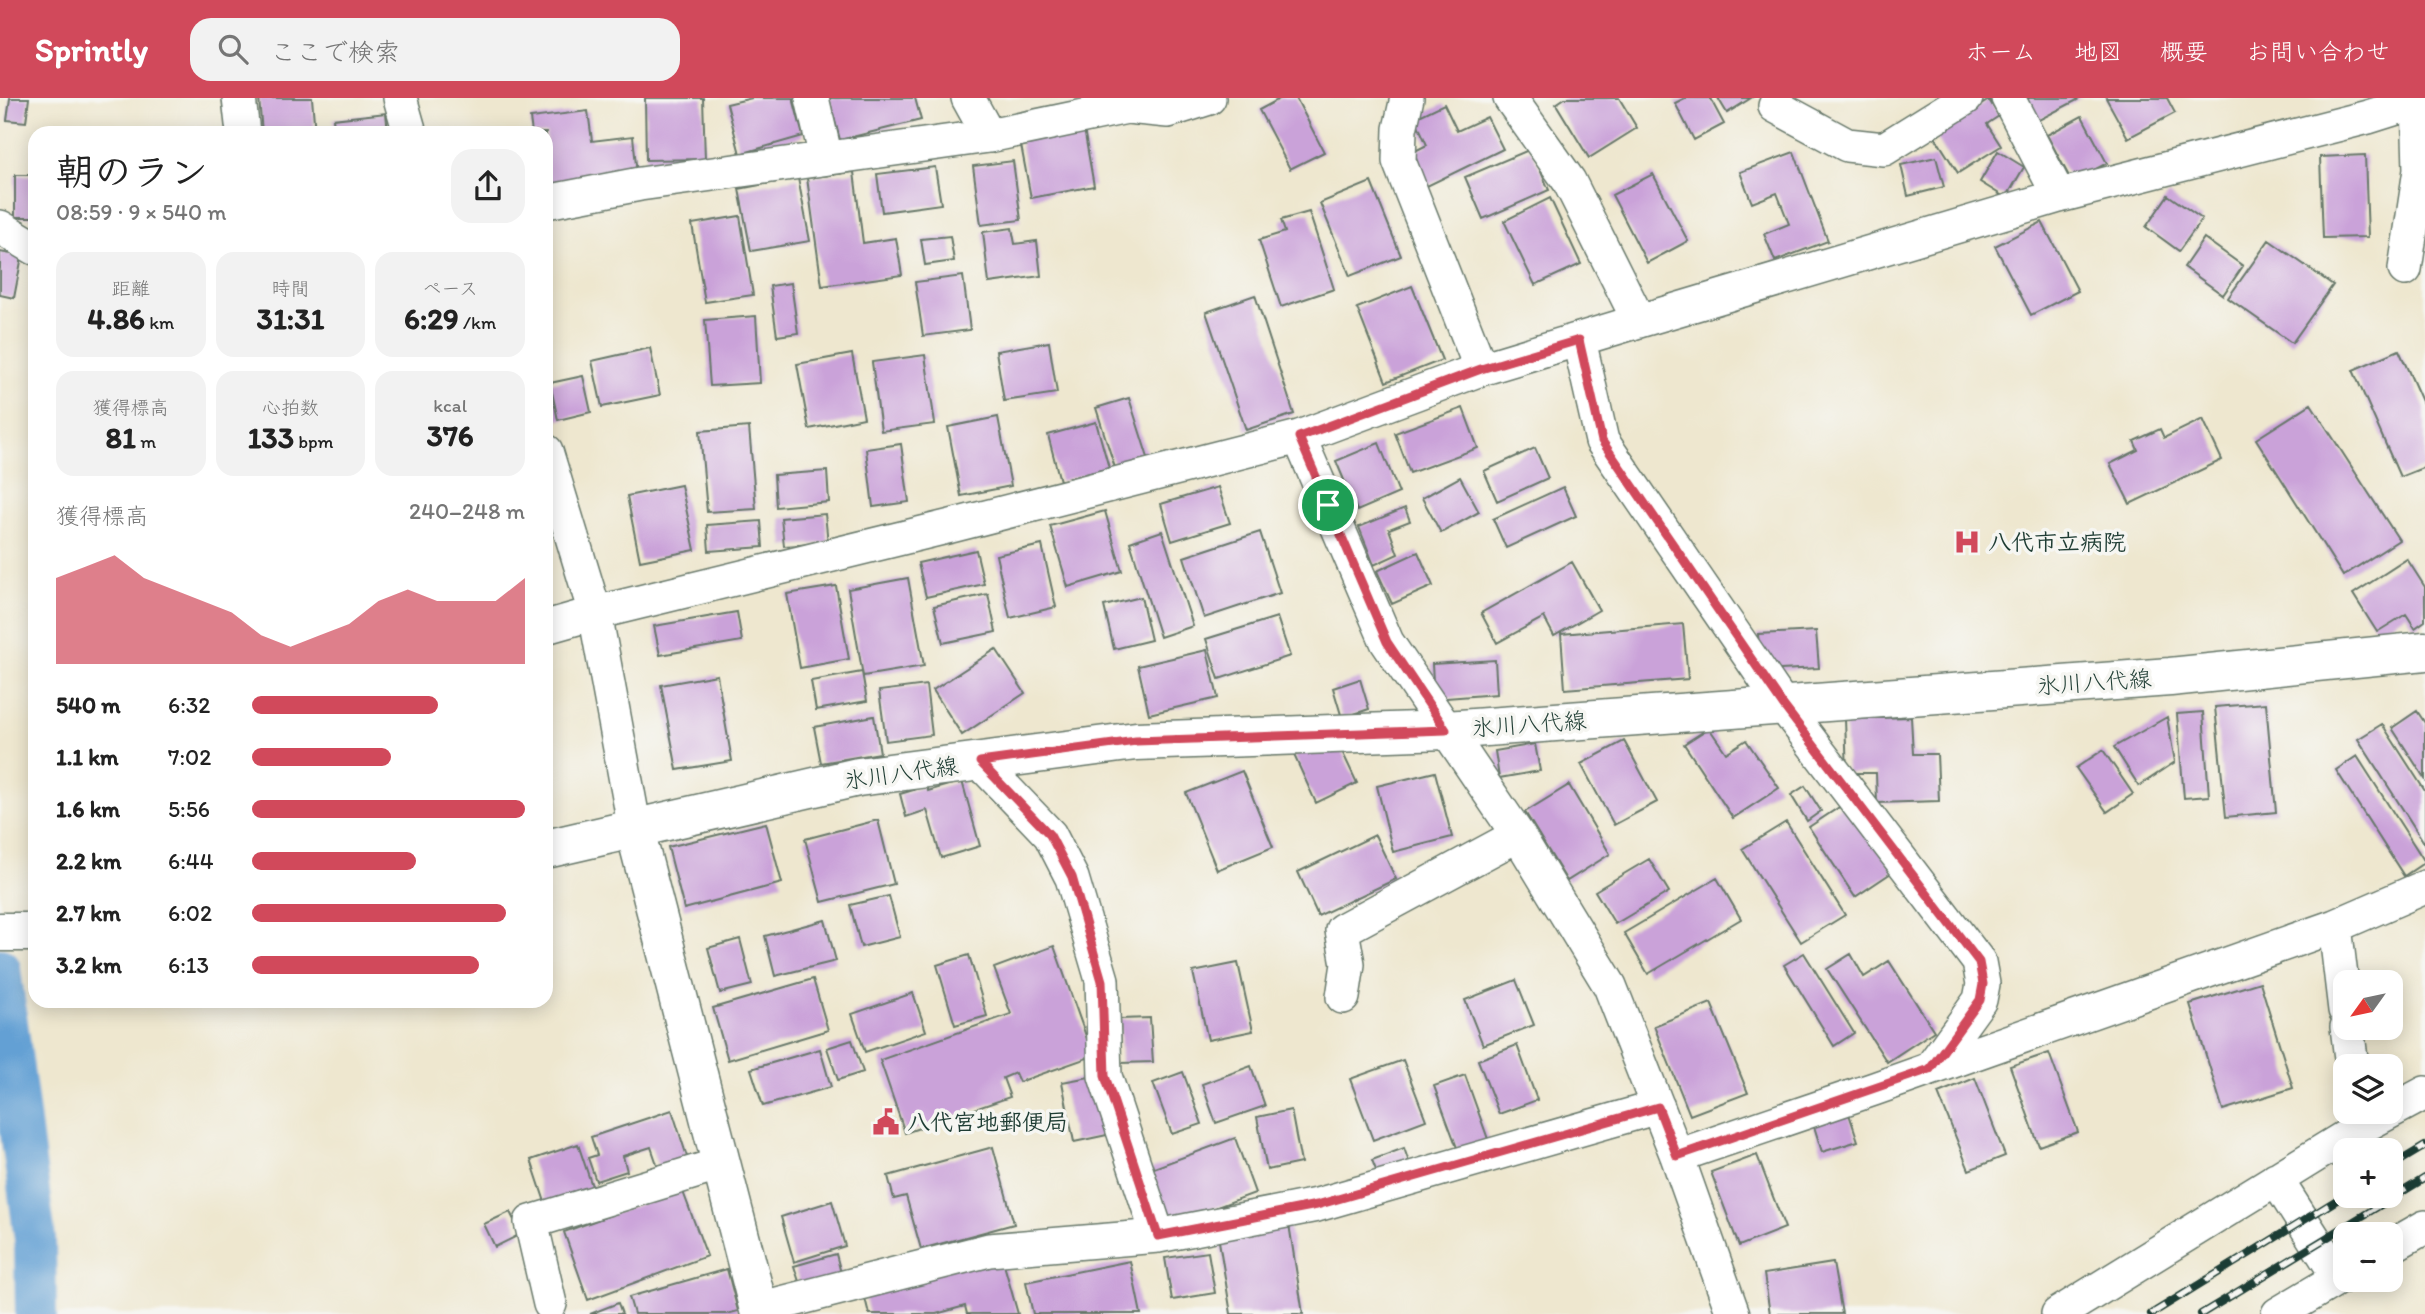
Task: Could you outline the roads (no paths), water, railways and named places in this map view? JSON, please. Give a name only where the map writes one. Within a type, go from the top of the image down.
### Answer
[{"type":"main road","name":"氷川八代線","points":[[553,848],[858,777],[1136,741],[1446,730],[2170,677],[2425,651]]},
{"type":"main road","points":[[635,830],[759,1312]]},
{"type":"street","points":[[239,98],[242,126]]},
{"type":"street","points":[[400,98],[408,126]]},
{"type":"street","points":[[812,98],[826,158]]},
{"type":"street","points":[[968,98],[989,136]]},
{"type":"street","points":[[553,201],[640,184],[989,136],[1127,107],[1168,111],[1209,98]]},
{"type":"street","points":[[1407,98],[1400,130],[1399,161],[1481,369]]},
{"type":"street","points":[[1510,98],[1569,181],[1639,321]]},
{"type":"street","points":[[1775,106],[1847,145],[1884,149],[1966,98]]},
{"type":"street","points":[[2008,98],[2059,196]]},
{"type":"street","points":[[553,625],[1299,437],[1481,369],[1639,321],[2059,196],[2372,107],[2421,99],[2420,170],[2405,269]]},
{"type":"street","points":[[0,227],[28,244]]},
{"type":"street","points":[[1579,340],[1602,441],[1783,705],[1979,962],[1983,984],[1980,1000],[1930,1069]]},
{"type":"street","points":[[1299,437],[1387,642],[1518,835],[1610,986],[1677,1156],[1733,1314]]},
{"type":"street","points":[[553,474],[595,613],[635,830]]},
{"type":"street","points":[[980,762],[1050,835],[1072,877],[1102,981],[1105,1076],[1158,1236]]},
{"type":"street","points":[[1343,997],[1348,964],[1342,930],[1518,835]]},
{"type":"street","points":[[1677,1156],[2335,926],[2425,887]]},
{"type":"street","points":[[2335,926],[2340,970]]},
{"type":"street","points":[[2403,1102],[2425,1093]]},
{"type":"street","points":[[759,1312],[989,1250],[1158,1236],[1317,1205],[1658,1107]]},
{"type":"street","points":[[2058,1314],[2276,1179],[2352,1124]]},
{"type":"street","points":[[550,1304],[531,1222],[721,1164]]},
{"type":"street","points":[[2276,1179],[2333,1263]]},
{"type":"street","points":[[2403,1240],[2425,1227]]},
{"type":"street","points":[[2293,1310],[2333,1282]]},
{"type":"waterway","points":[[0,969],[35,1239],[36,1314]]},
{"type":"railway","points":[[2403,1159],[2425,1146]]},
{"type":"railway","points":[[2201,1314],[2425,1178]]},
{"type":"railway","points":[[2151,1314],[2333,1202]]},
{"type":"place","name":"八代市立病院","points":[[1967,542]]},
{"type":"place","name":"八代宮地郵便局","points":[[886,1122]]}]
